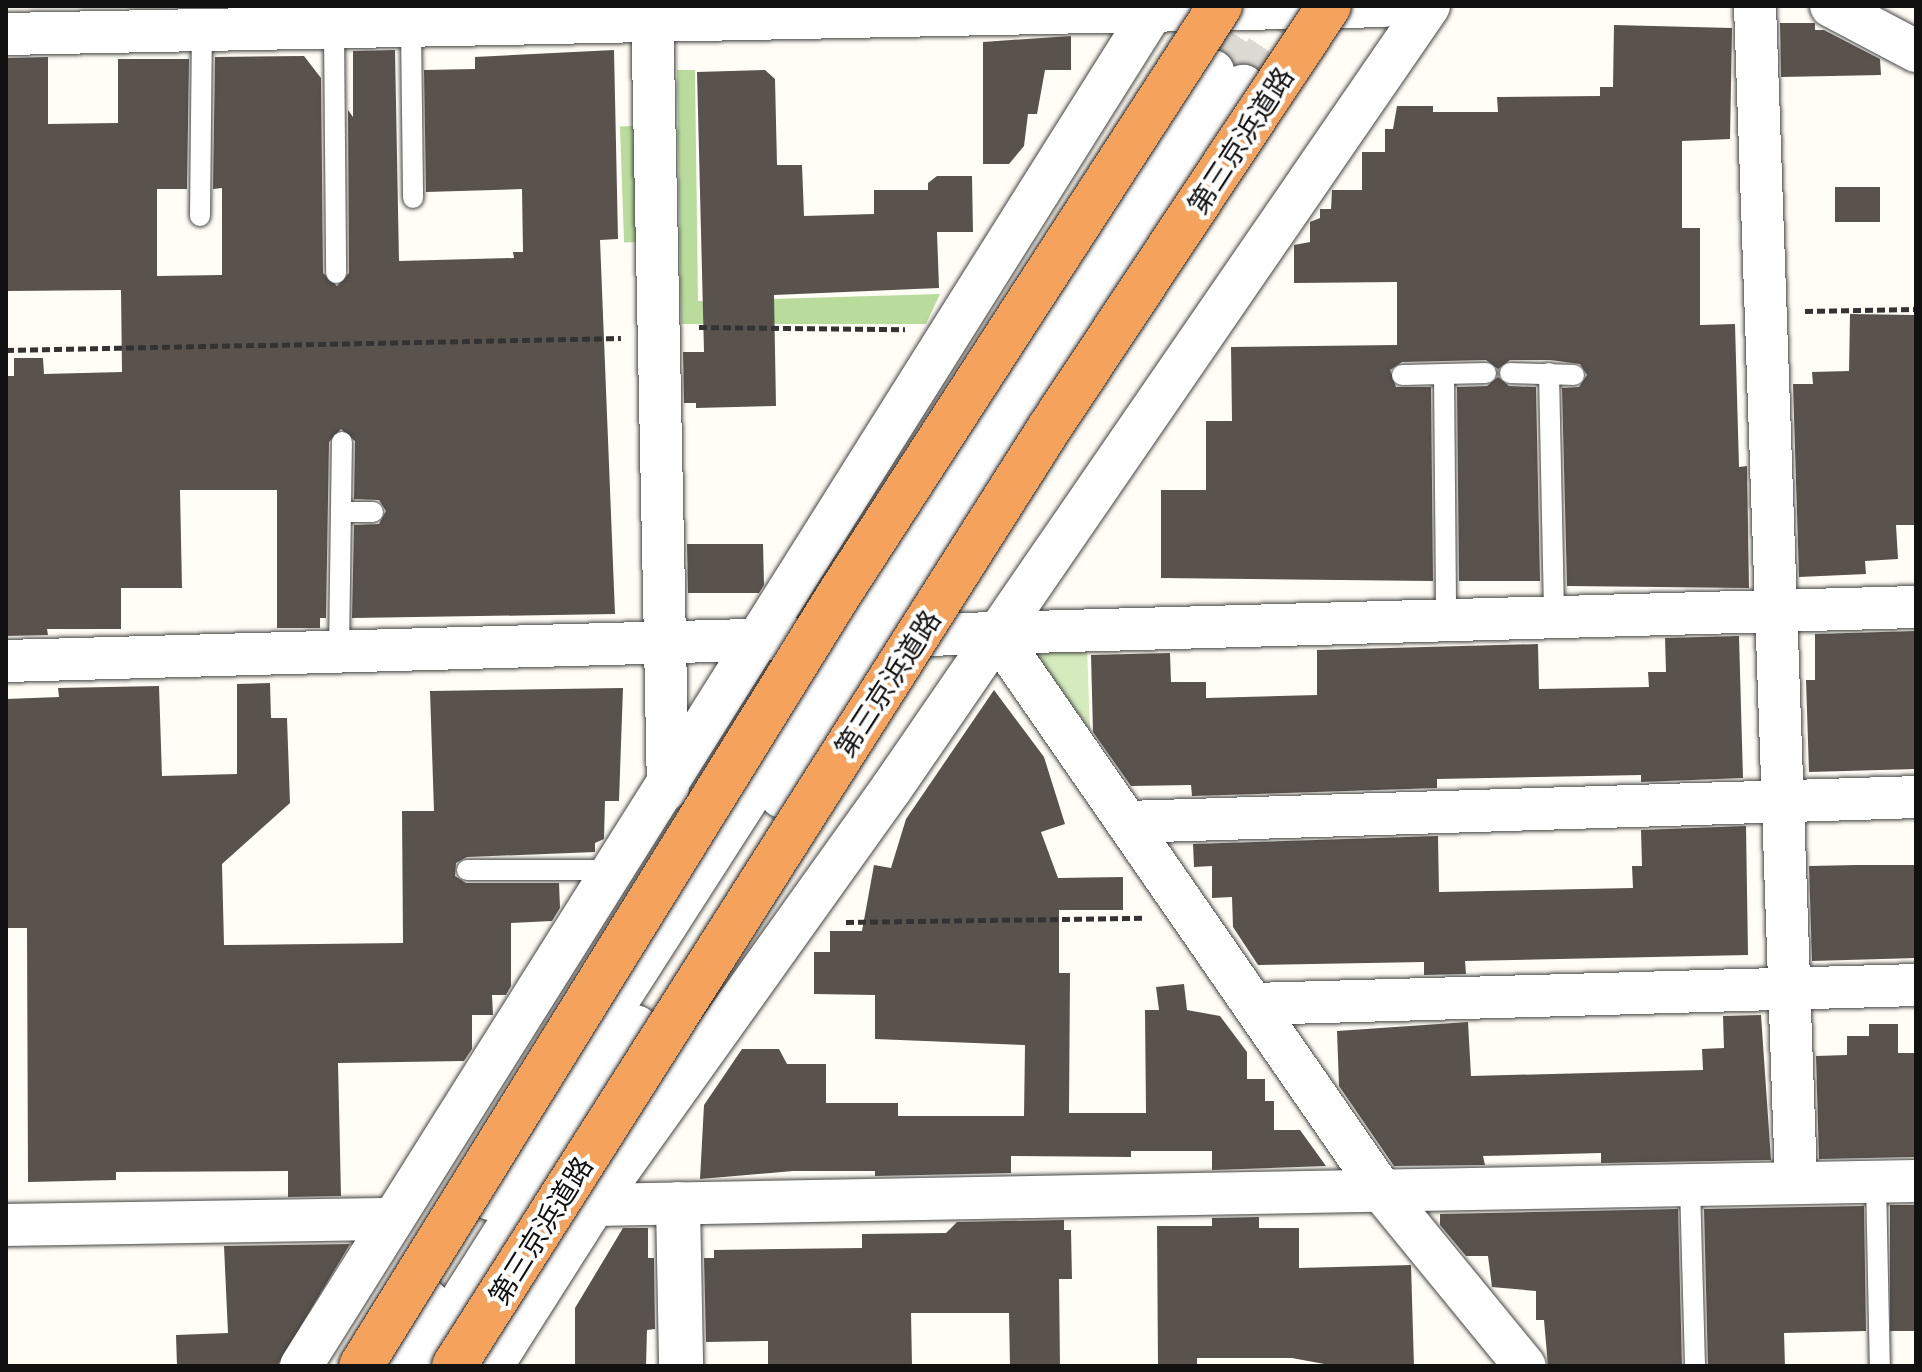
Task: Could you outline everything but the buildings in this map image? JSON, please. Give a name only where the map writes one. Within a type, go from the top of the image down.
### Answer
[{"type":"highway","points":[[1211,6],[1226,81],[1347,6]]},
{"type":"highway","name":"第三京浜道路","points":[[454,1366],[1042,440],[1226,81],[1220,6]]},
{"type":"highway","name":"第三京浜道路","points":[[361,1366],[838,596],[1226,81],[1329,6]]},
{"type":"street","points":[[6,34],[105,19],[202,32],[334,29],[408,21],[652,14],[1152,12],[1383,6]]},
{"type":"street","points":[[492,1366],[594,1205],[996,633],[1429,6]]},
{"type":"street","points":[[1755,6],[1796,1183]]},
{"type":"street","points":[[1831,6],[1916,51]]},
{"type":"street","points":[[301,1366],[434,1152],[763,639],[1152,12]]},
{"type":"street","points":[[652,14],[656,332],[668,789]]},
{"type":"street","points":[[387,1366],[520,1182],[865,637],[1226,81]]},
{"type":"street","points":[[6,661],[1916,607]]},
{"type":"street","points":[[996,633],[1384,1194],[1525,1366]]},
{"type":"street","points":[[1127,822],[1916,797]]},
{"type":"street","points":[[1253,1004],[1916,985]]},
{"type":"street","points":[[434,1152],[594,1205],[1384,1194],[1896,1181]]},
{"type":"street","points":[[421,1366],[520,1182]]},
{"type":"street","points":[[678,1204],[681,1366]]},
{"type":"street","points":[[6,1225],[393,1219]]},
{"type":"lane","points":[[408,21],[413,198]]},
{"type":"lane","points":[[334,29],[336,273]]},
{"type":"lane","points":[[200,216],[202,32]]},
{"type":"lane","points":[[1402,375],[1486,373]]},
{"type":"lane","points":[[1510,373],[1574,375]]},
{"type":"lane","points":[[1549,373],[1554,618]]},
{"type":"lane","points":[[1444,374],[1446,621]]},
{"type":"lane","points":[[339,651],[342,442]]},
{"type":"lane","points":[[341,512],[373,512]]},
{"type":"lane","points":[[467,870],[616,870]]},
{"type":"lane","points":[[1880,1366],[1896,1181]]},
{"type":"lane","points":[[1690,1186],[1695,1366]]},
{"type":"path","points":[[1765,312],[1916,309]]},
{"type":"path","points":[[6,350],[656,332],[922,329]]},
{"type":"path","points":[[837,922],[1161,918]]},
{"type":"green space","points":[[677,70],[695,70],[698,301],[940,294],[926,324],[681,324]]},
{"type":"green space","points":[[620,126],[633,126],[637,242],[624,242]]},
{"type":"green space","points":[[1087,647],[1090,731],[1037,656],[1038,648]]},
{"type":"tunnel","points":[[1212,72],[1256,6]]},
{"type":"tunnel","points":[[1243,87],[1297,6]]}]
